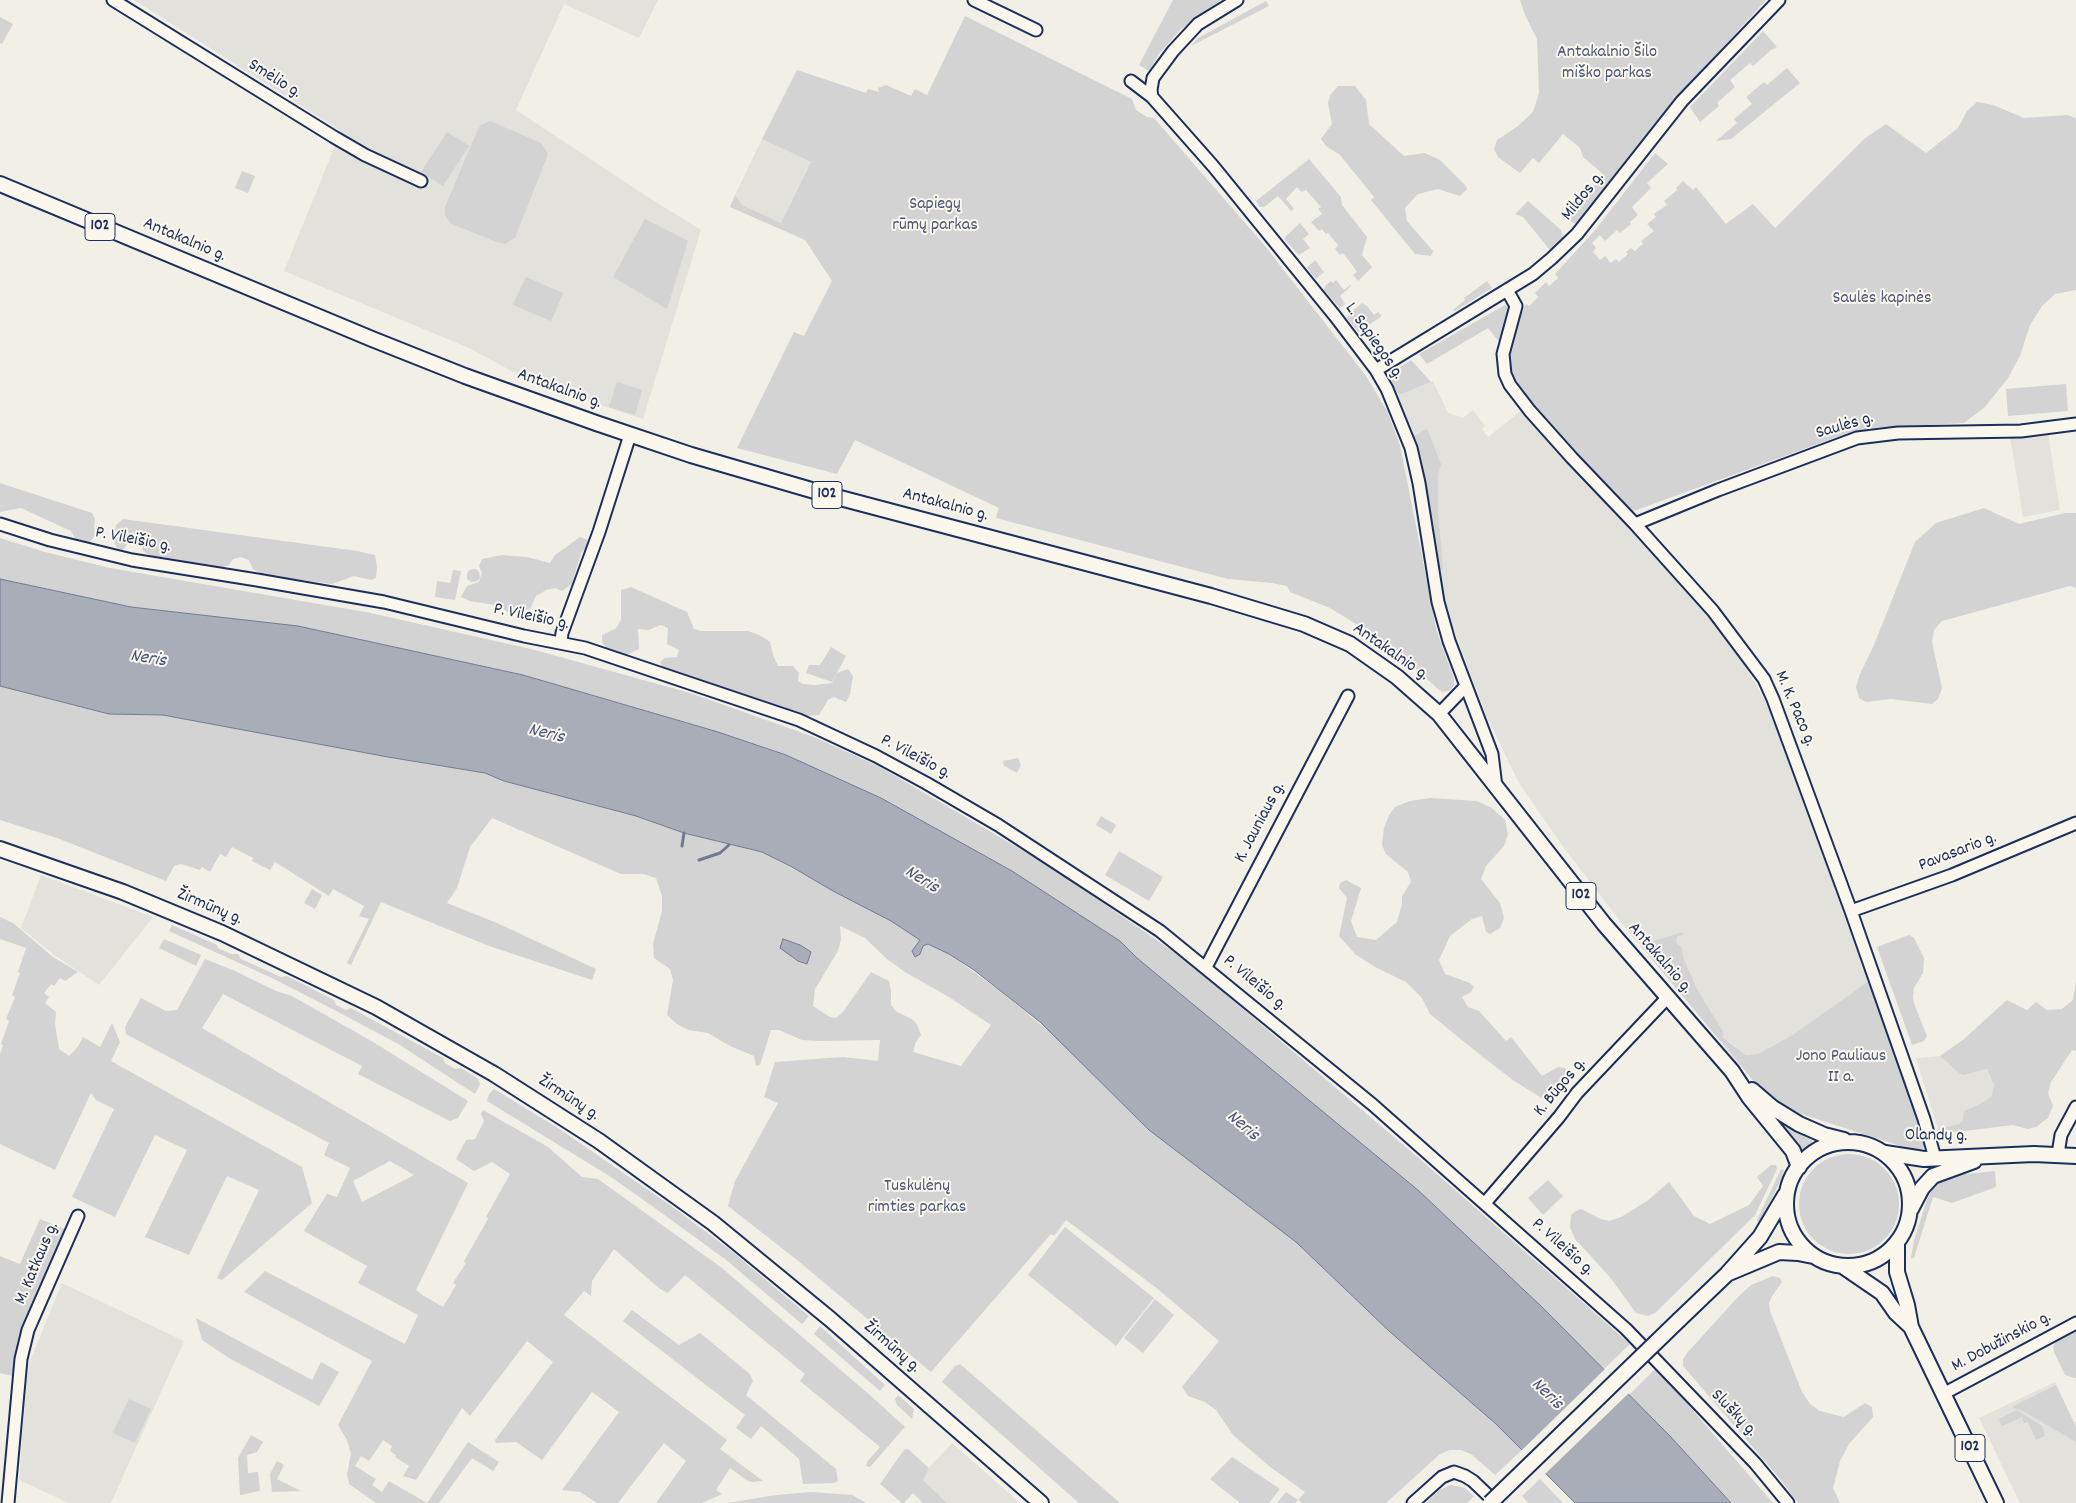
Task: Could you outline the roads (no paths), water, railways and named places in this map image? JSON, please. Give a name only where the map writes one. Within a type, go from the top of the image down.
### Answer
[{"type":"main road","name":"Antakalnio g.","points":[[0,184],[372,340],[465,376],[630,435],[736,469],[834,497],[1056,554],[1290,619],[1328,634],[1361,651],[1396,676],[1439,714],[1604,924],[1732,1071],[1793,1151],[1799,1167]]},
{"type":"main road","name":"Žirmūnų g.","points":[[0,849],[105,885],[222,933],[376,1007],[494,1074],[599,1141],[713,1223],[830,1319],[1041,1503]]},
{"type":"main road","name":"Antakalnio g.","points":[[1732,1071],[1786,1117],[1811,1130],[1853,1142]]},
{"type":"main road","points":[[1490,1503],[1727,1274],[1767,1227],[1787,1190],[1792,1176],[1811,1154],[1821,1148],[1842,1142],[1865,1144],[1882,1152],[1894,1163],[1906,1180],[1910,1200],[1908,1223],[1897,1243],[1879,1259],[1856,1266],[1844,1267],[1832,1265],[1813,1256],[1779,1252],[1727,1274]]},
{"type":"main road","name":"Olandų g.","points":[[1882,1152],[1913,1158],[2034,1154],[2076,1156]]},
{"type":"main road","name":"Olandų g.","points":[[1910,1212],[1922,1188],[1933,1176],[1966,1163],[1991,1156]]},
{"type":"main road","points":[[1787,1190],[1787,1214],[1790,1226],[1803,1247],[1813,1256]]},
{"type":"main road","points":[[1897,1243],[1897,1272],[1907,1305],[1911,1327]]},
{"type":"main road","points":[[1844,1267],[1882,1293],[1896,1312],[1911,1327]]},
{"type":"main road","name":"102","points":[[1911,1327],[1996,1503]]},
{"type":"street","name":"Smėlio g.","points":[[113,0],[334,137],[365,155],[421,181]]},
{"type":"street","points":[[974,0],[1036,30]]},
{"type":"street","points":[[1152,97],[1153,78],[1173,51],[1198,24],[1237,0]]},
{"type":"street","name":"Mildos g.","points":[[1376,370],[1533,274],[1577,234],[1682,101],[1779,0]]},
{"type":"street","name":"L. Sapiegos g.","points":[[1131,81],[1152,97],[1213,166],[1335,316],[1376,370],[1395,407],[1411,448],[1419,483],[1437,595],[1449,641],[1492,754],[1496,787]]},
{"type":"street","name":"M. K. Paco g.","points":[[1507,290],[1516,306],[1503,354],[1505,374],[1510,386],[1530,412],[1713,611],[1764,679],[1851,911],[1924,1119],[1935,1158]]},
{"type":"street","name":"Saulės g.","points":[[1635,524],[1857,438],[1890,434],[2022,431],[2076,424]]},
{"type":"street","points":[[560,642],[630,435]]},
{"type":"street","name":"P. Vileišio g.","points":[[0,524],[75,547],[132,560],[384,602],[524,636],[585,648],[798,720],[876,756],[998,825],[1146,922],[1206,967],[1368,1100],[1626,1329],[1649,1352]]},
{"type":"street","points":[[1439,714],[1465,686]]},
{"type":"street","name":"K. Jauniaus g.","points":[[1206,967],[1348,696]]},
{"type":"street","name":"Pavasario g.","points":[[1851,911],[1952,875],[2076,823]]},
{"type":"street","name":"K. Būgos g.","points":[[1485,1203],[1560,1117],[1576,1093],[1668,998]]},
{"type":"street","points":[[2058,1154],[2061,1135],[2076,1107]]},
{"type":"street","name":"M. Katkaus g.","points":[[8,1503],[21,1360],[28,1330],[78,1216]]},
{"type":"street","name":"M. Dobužinskio g.","points":[[1943,1394],[2076,1323]]},
{"type":"street","name":"Sluškų g.","points":[[1649,1352],[1756,1463],[1788,1503]]},
{"type":"street","points":[[1413,1503],[1436,1481],[1448,1473],[1460,1474],[1473,1481],[1496,1503]]},
{"type":"water","name":"Neris","points":[[0,579],[131,607],[298,626],[523,675],[718,732],[786,755],[881,798],[1012,871],[1120,941],[1137,958],[1419,1191],[1542,1307],[1670,1436],[1731,1503],[1575,1503],[1496,1424],[1389,1331],[1296,1242],[1149,1130],[1040,1022],[974,970],[949,954],[928,944],[923,946],[920,954],[915,957],[912,951],[920,940],[891,921],[792,867],[762,852],[684,833],[636,816],[504,781],[485,773],[163,715],[109,714],[0,686]]},
{"type":"water","points":[[783,939],[800,945],[811,952],[807,964],[798,961],[780,948]]},
{"type":"waterway","points":[[682,846],[684,833]]},
{"type":"waterway","points":[[699,860],[720,853],[729,845]]},
{"type":"park label","name":"Antakalnio Šilo miško parkas","points":[[1607,64]]},
{"type":"park label","name":"Sapiegų rūmų parkas","points":[[935,216]]},
{"type":"park label","name":"Saulės kapinės","points":[[1882,300]]},
{"type":"park label","name":"Jono Pauliaus II a.","points":[[1841,1068]]},
{"type":"park label","name":"Tuskulėnų rimties parkas","points":[[917,1198]]}]
